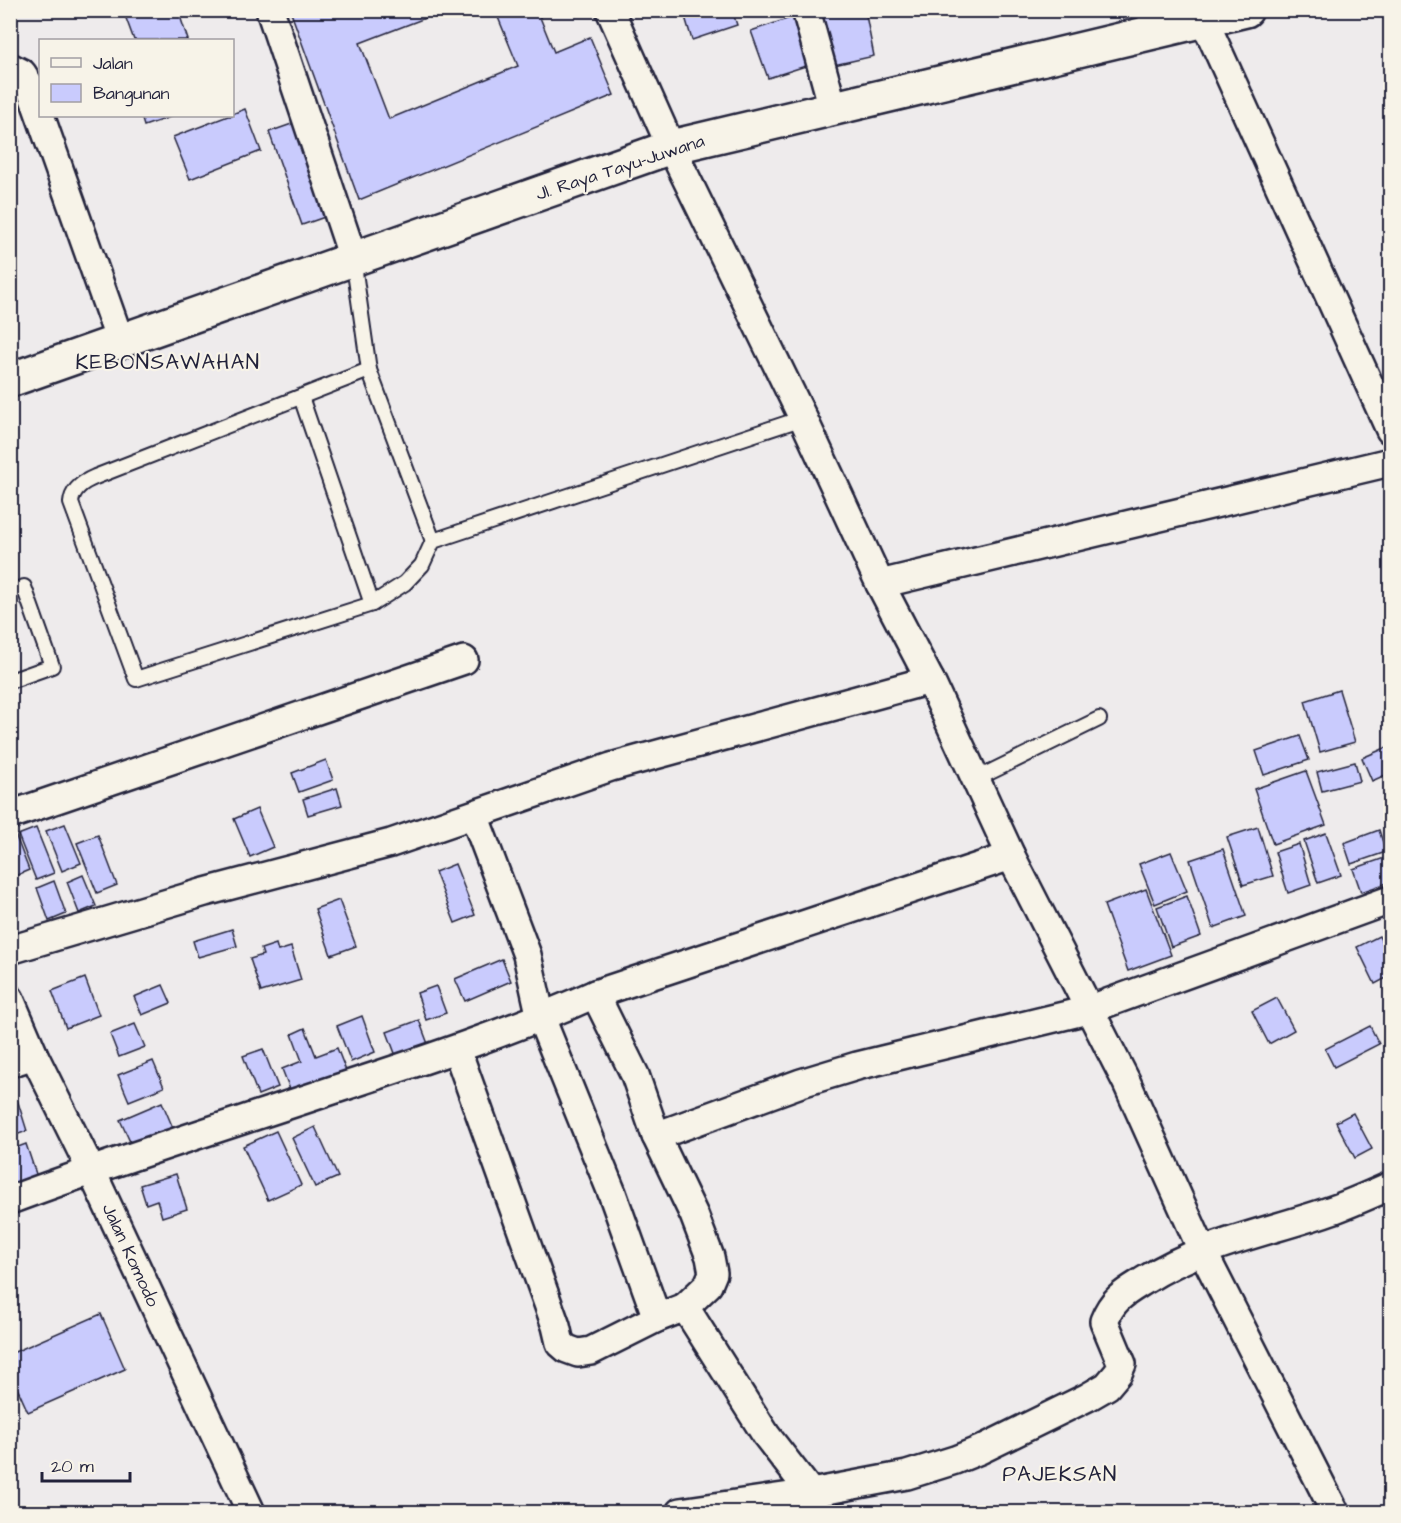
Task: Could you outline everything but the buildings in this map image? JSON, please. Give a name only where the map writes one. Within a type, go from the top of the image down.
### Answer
[{"type":"main road","name":"Jl. Raya Tayu-Juwana","points":[[10,380],[671,147],[833,108],[1154,21],[1205,22],[1246,10]]},
{"type":"street","points":[[270,10],[353,258]]},
{"type":"street","points":[[610,10],[671,147],[803,418],[880,584],[930,680],[1011,856],[1126,1081],[1202,1250],[1335,1512]]},
{"type":"street","points":[[806,10],[833,108]]},
{"type":"street","points":[[1205,22],[1390,430]]},
{"type":"street","points":[[10,67],[22,73],[29,84],[39,112]]},
{"type":"street","points":[[41,117],[120,341]]},
{"type":"street","points":[[880,584],[1390,462]]},
{"type":"street","points":[[10,815],[464,660]]},
{"type":"street","points":[[10,950],[205,892],[391,843],[611,767],[930,680]]},
{"type":"street","points":[[474,815],[527,955],[541,1018],[612,1193],[657,1318]]},
{"type":"street","points":[[10,1200],[91,1170],[457,1050],[541,1018],[595,994],[1011,856]]},
{"type":"street","points":[[656,1136],[801,1083],[857,1066],[1088,1010],[1390,900]]},
{"type":"street","points":[[457,1050],[560,1343],[567,1349],[578,1353],[591,1351],[657,1318],[686,1307],[708,1285],[713,1273],[710,1257],[694,1215],[656,1136],[635,1075],[595,994]]},
{"type":"street","name":"Jalan Komodo","points":[[10,999],[22,1059],[91,1170],[242,1510]]},
{"type":"street","points":[[680,1512],[811,1494],[907,1475],[980,1450],[1107,1386],[1122,1364],[1104,1321],[1116,1298],[1166,1266],[1202,1250],[1335,1209],[1390,1186]]},
{"type":"street","points":[[686,1307],[766,1435],[811,1494]]},
{"type":"lane","points":[[353,258],[369,370],[433,541],[422,565],[405,583],[372,604],[136,679],[71,503],[77,488],[85,481],[369,370]]},
{"type":"lane","points":[[301,397],[372,604]]},
{"type":"lane","points":[[433,541],[803,418]]},
{"type":"lane","points":[[10,592],[24,587],[52,666],[10,681]]},
{"type":"lane","points":[[976,779],[1099,719]]},
{"type":"district","name":"KEBONSAWAHAN","points":[[168,362]]},
{"type":"district","name":"PAJEKSAN","points":[[1060,1474]]}]
